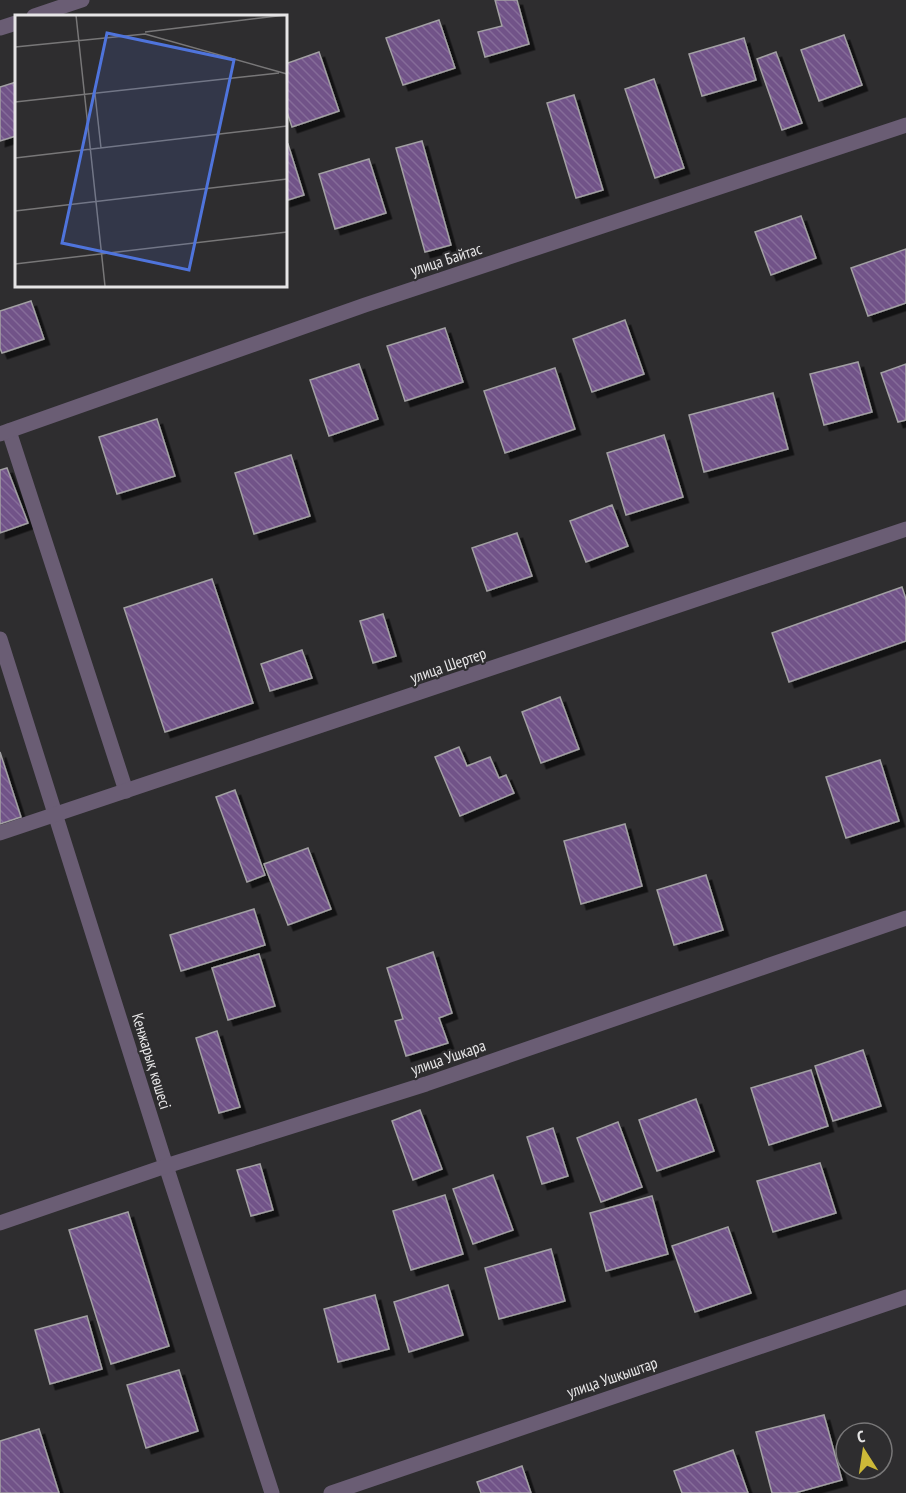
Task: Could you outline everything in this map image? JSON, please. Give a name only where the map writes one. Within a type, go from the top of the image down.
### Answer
[{"type":"street","points":[[37,15],[82,0]]},
{"type":"street","points":[[0,28],[15,23]]},
{"type":"street","name":"улица Байтас","points":[[4,432],[365,305],[906,125]]},
{"type":"street","points":[[4,432],[126,791]]},
{"type":"street","name":"улица Шертер","points":[[0,833],[906,529]]},
{"type":"street","name":"Кенжарық көшесі","points":[[0,639],[272,1493]]},
{"type":"street","name":"улица Ушкара","points":[[0,1223],[166,1166],[426,1084],[906,918]]},
{"type":"street","name":"улица Ушкыштар","points":[[331,1493],[906,1297]]},
{"type":"building","points":[[495,0],[517,0],[529,44],[485,57],[478,32],[502,26]]},
{"type":"building","points":[[439,20],[455,68],[403,85],[386,38]]},
{"type":"building","points":[[844,35],[862,85],[819,101],[801,50]]},
{"type":"building","points":[[744,38],[756,80],[702,96],[689,54]]},
{"type":"building","points":[[319,52],[339,111],[292,127],[286,109],[286,64]]},
{"type":"building","points":[[776,52],[802,123],[782,130],[757,59]]},
{"type":"building","points":[[654,79],[684,168],[655,178],[625,89]]},
{"type":"building","points":[[15,82],[15,136],[0,141],[0,87]]},
{"type":"building","points":[[574,95],[603,190],[576,198],[547,103]]},
{"type":"building","points":[[422,141],[451,245],[425,252],[396,148]]},
{"type":"building","points":[[288,144],[304,195],[286,201],[286,145]]},
{"type":"building","points":[[369,159],[386,213],[335,229],[319,174]]},
{"type":"building","points":[[801,216],[816,258],[771,275],[755,232]]},
{"type":"building","points":[[906,249],[906,303],[868,316],[851,268]]},
{"type":"building","points":[[31,301],[44,339],[2,353],[0,311]]},
{"type":"building","points":[[625,320],[644,374],[592,392],[573,339]]},
{"type":"building","points":[[445,328],[463,382],[405,401],[387,346]]},
{"type":"building","points":[[858,362],[872,412],[824,425],[810,374]]},
{"type":"building","points":[[359,364],[378,419],[329,436],[310,380]]},
{"type":"building","points":[[906,364],[906,420],[898,422],[881,373]]},
{"type":"building","points":[[555,368],[575,429],[505,453],[484,391]]},
{"type":"building","points":[[773,393],[788,449],[704,472],[689,415]]},
{"type":"building","points":[[157,419],[175,476],[117,494],[99,437]]},
{"type":"building","points":[[664,435],[683,497],[626,515],[607,453]]},
{"type":"building","points":[[291,455],[310,516],[254,534],[235,473]]},
{"type":"building","points":[[7,468],[28,523],[0,533],[0,470]]},
{"type":"building","points":[[612,505],[628,546],[586,562],[570,521]]},
{"type":"building","points":[[517,533],[532,576],[487,591],[472,548]]},
{"type":"building","points":[[212,579],[253,703],[165,732],[124,608]]},
{"type":"building","points":[[902,587],[906,599],[906,641],[789,682],[772,633]]},
{"type":"building","points":[[383,614],[396,656],[373,663],[360,621]]},
{"type":"building","points":[[302,650],[312,678],[270,691],[261,664]]},
{"type":"building","points":[[560,697],[579,749],[541,763],[522,712]]},
{"type":"building","points":[[459,747],[467,766],[490,757],[499,778],[506,775],[514,793],[460,816],[435,757]]},
{"type":"building","points":[[0,752],[21,817],[0,824]]},
{"type":"building","points":[[880,760],[899,821],[846,838],[826,777]]},
{"type":"building","points":[[235,790],[265,875],[247,882],[216,797]]},
{"type":"building","points":[[625,824],[642,886],[581,904],[564,841]]},
{"type":"building","points":[[308,848],[331,909],[288,925],[264,864]]},
{"type":"building","points":[[706,875],[723,930],[674,945],[657,890]]},
{"type":"building","points":[[254,909],[265,945],[181,971],[170,935]]},
{"type":"building","points":[[433,952],[452,1013],[439,1018],[448,1043],[406,1056],[395,1021],[403,1019],[387,968]]},
{"type":"building","points":[[259,954],[275,1006],[228,1020],[212,968]]},
{"type":"building","points":[[217,1031],[240,1107],[219,1113],[196,1038]]},
{"type":"building","points":[[863,1050],[881,1106],[833,1121],[815,1066]]},
{"type":"building","points":[[811,1070],[828,1126],[769,1145],[751,1088]]},
{"type":"building","points":[[696,1099],[714,1151],[657,1171],[639,1120]]},
{"type":"building","points":[[420,1110],[442,1169],[413,1180],[392,1121]]},
{"type":"building","points":[[618,1122],[642,1187],[601,1202],[577,1138]]},
{"type":"building","points":[[553,1128],[568,1176],[542,1184],[527,1137]]},
{"type":"building","points":[[820,1163],[836,1213],[773,1232],[757,1181]]},
{"type":"building","points":[[260,1164],[273,1210],[251,1216],[237,1170]]},
{"type":"building","points":[[493,1175],[513,1230],[473,1244],[453,1189]]},
{"type":"building","points":[[445,1195],[463,1254],[411,1270],[393,1211]]},
{"type":"building","points":[[652,1196],[668,1254],[606,1271],[590,1213]]},
{"type":"building","points":[[128,1212],[169,1346],[111,1364],[69,1230]]},
{"type":"building","points":[[728,1227],[751,1293],[695,1312],[672,1246]]},
{"type":"building","points":[[551,1249],[565,1301],[499,1319],[485,1268]]},
{"type":"building","points":[[448,1285],[463,1335],[409,1352],[394,1302]]},
{"type":"building","points":[[375,1295],[389,1349],[338,1362],[324,1309]]},
{"type":"building","points":[[87,1316],[102,1369],[50,1384],[35,1330]]},
{"type":"building","points":[[179,1370],[198,1431],[146,1448],[127,1385]]},
{"type":"building","points":[[824,1415],[834,1451],[834,1481],[838,1481],[795,1493],[772,1493],[756,1432]]},
{"type":"building","points":[[39,1429],[59,1493],[0,1493],[0,1441]]},
{"type":"building","points":[[733,1450],[748,1493],[682,1493],[674,1471]]},
{"type":"building","points":[[522,1466],[531,1493],[481,1493],[477,1482]]}]
